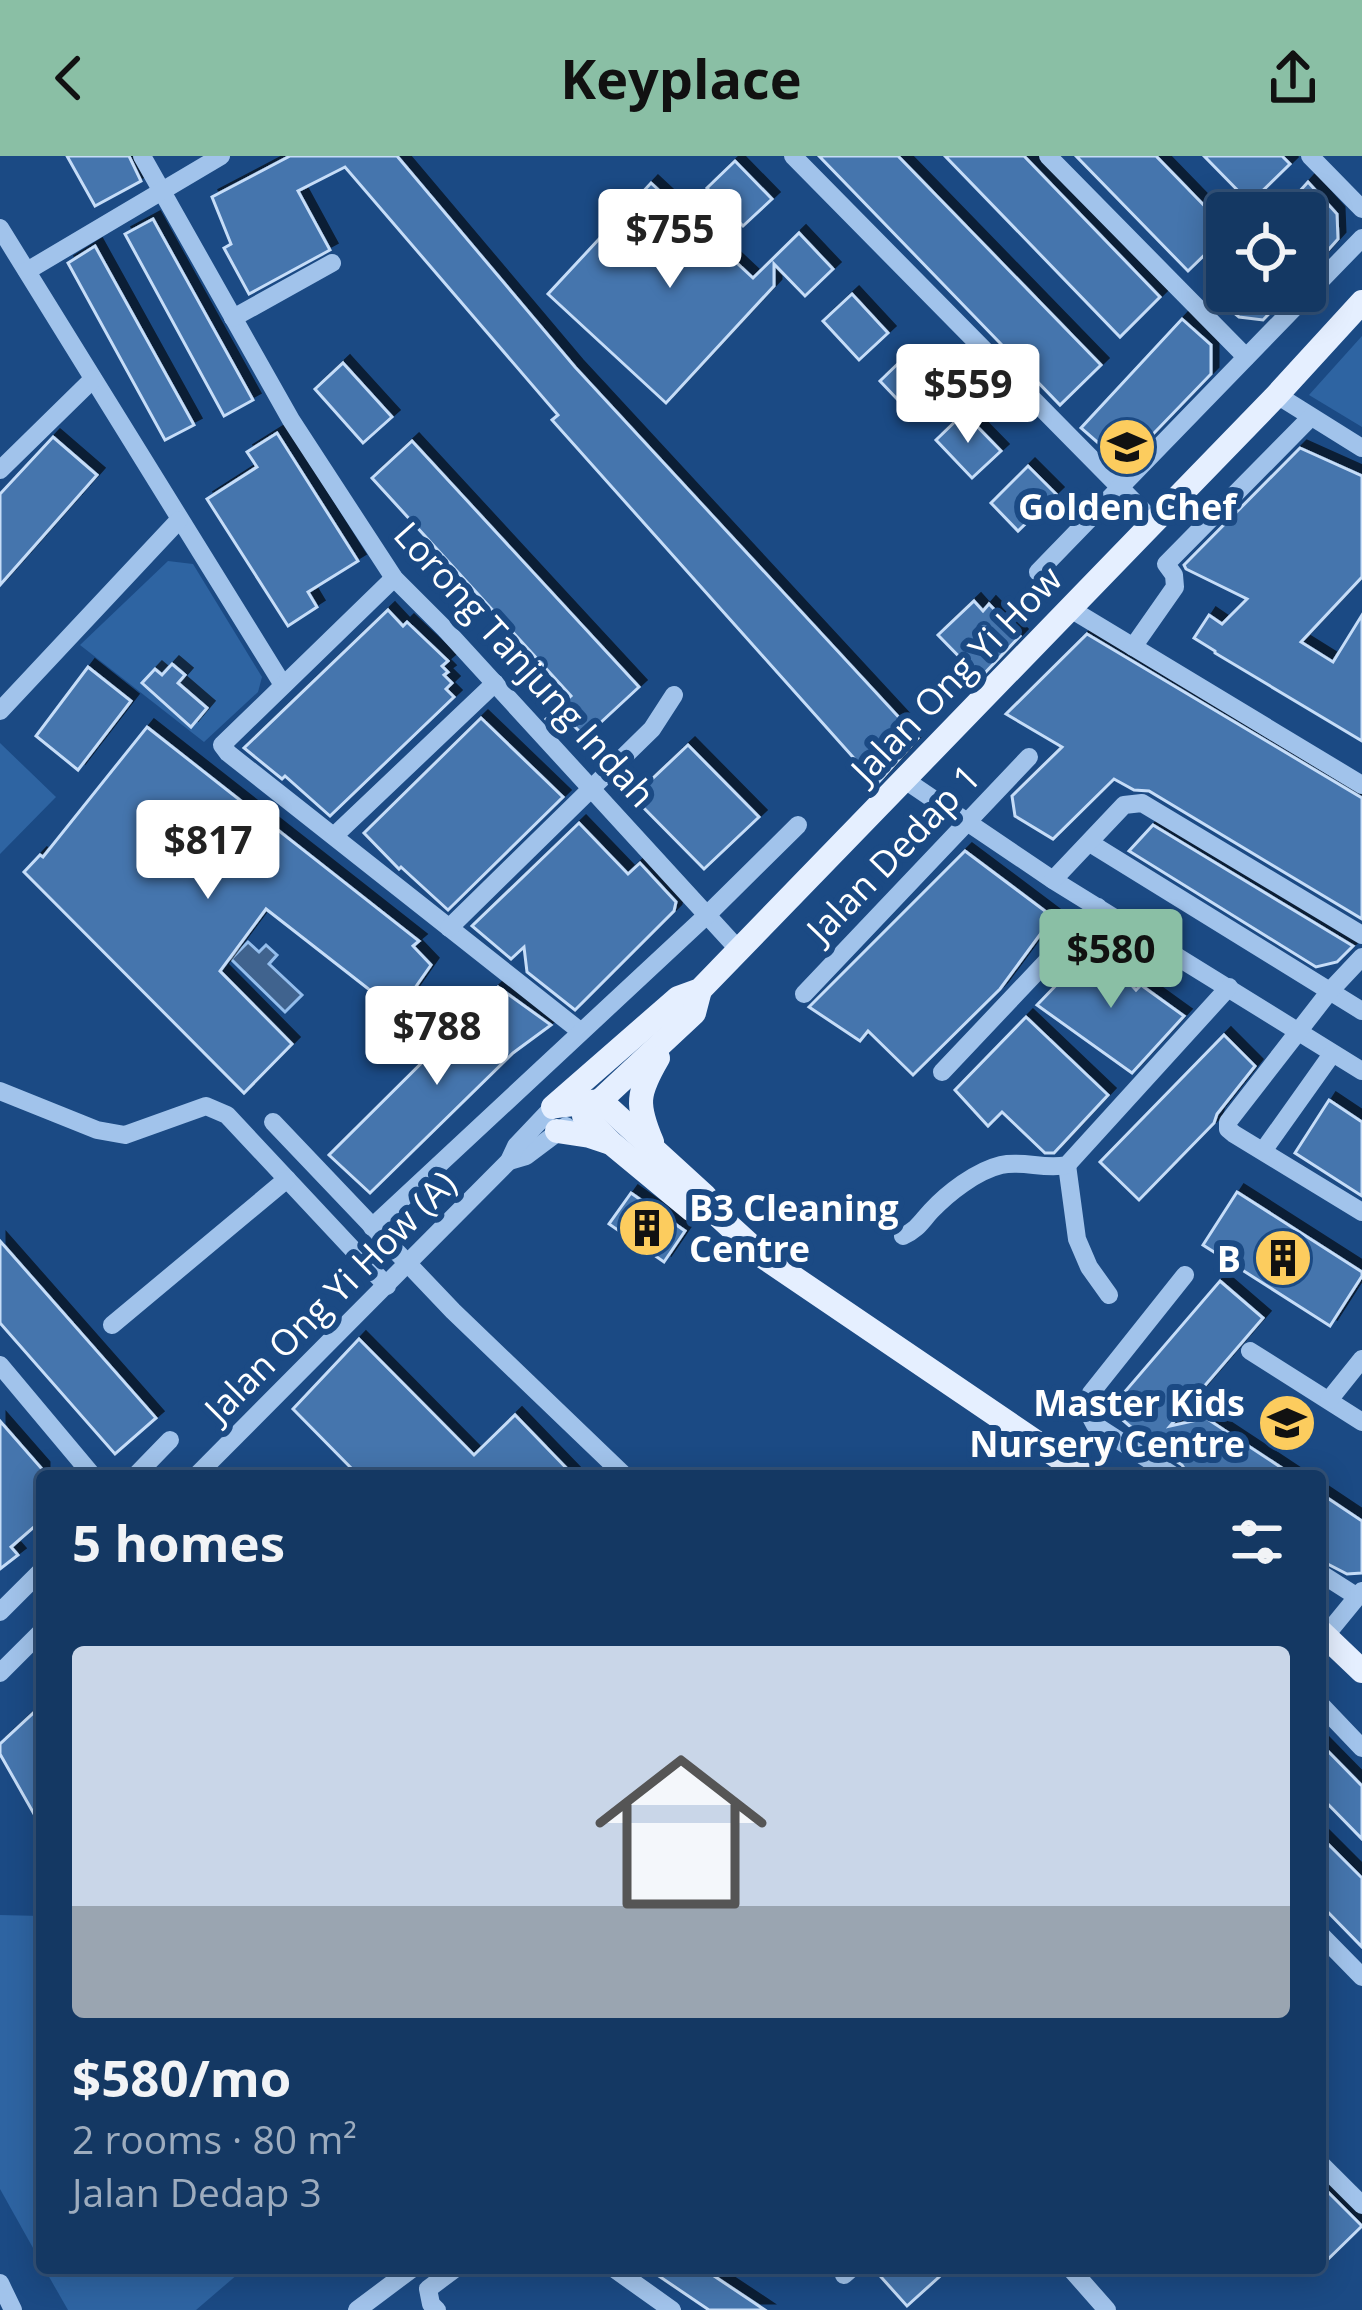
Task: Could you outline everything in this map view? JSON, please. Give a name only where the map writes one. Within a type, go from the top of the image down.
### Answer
[{"type":"main road","name":"Jalan Ong Yi How","points":[[555,1119],[615,1054],[678,998],[700,990],[1362,302]]},
{"type":"main road","name":"Jalan Ong Yi How","points":[[590,1107],[694,1013],[700,990]]},
{"type":"main road","points":[[657,1154],[640,1115],[639,1100],[642,1085],[672,1036]]},
{"type":"main road","points":[[615,1054],[594,1086],[590,1107],[610,1142],[692,1210],[714,1212]]},
{"type":"main road","points":[[555,1119],[590,1107]]},
{"type":"main road","points":[[590,1107],[706,1196],[714,1212],[762,1256],[1068,1470]]},
{"type":"main road","points":[[555,1119],[610,1142]]},
{"type":"main road","points":[[1326,1636],[1362,1671]]},
{"type":"street","name":"Lorong Tanjung Indah","points":[[142,156],[291,420],[394,578],[738,949]]},
{"type":"street","points":[[26,271],[221,156]]},
{"type":"street","points":[[793,156],[1121,488],[1174,575],[1175,587],[1133,647]]},
{"type":"street","points":[[1048,156],[1246,357]]},
{"type":"street","points":[[1310,156],[1362,209]]},
{"type":"street","points":[[0,228],[283,685]]},
{"type":"street","name":"Jalan Ong Yi How","points":[[1038,572],[1362,238]]},
{"type":"street","points":[[233,318],[332,263]]},
{"type":"street","points":[[0,470],[93,379]]},
{"type":"street","points":[[1277,395],[1362,448]]},
{"type":"street","points":[[1166,564],[1311,417]]},
{"type":"street","points":[[0,711],[177,516]]},
{"type":"street","points":[[394,578],[222,745],[580,1031]]},
{"type":"street","points":[[1069,608],[1362,784]]},
{"type":"street","points":[[334,836],[495,683]]},
{"type":"street","points":[[449,928],[652,729],[674,695]]},
{"type":"street","name":"Jalan Dedap 1","points":[[804,994],[1029,757]]},
{"type":"street","points":[[905,780],[1054,880],[1362,1071]]},
{"type":"street","points":[[1054,880],[1124,805],[1142,803],[1362,935]]},
{"type":"street","points":[[372,1227],[798,825]]},
{"type":"street","points":[[1090,843],[1362,1011]]},
{"type":"street","points":[[942,1072],[1098,907]]},
{"type":"street","points":[[1362,957],[1228,1122],[1228,1129],[1362,1212]]},
{"type":"street","points":[[903,1236],[916,1230],[958,1187],[1000,1166],[1067,1165],[1228,987]]},
{"type":"street","points":[[1263,1151],[1332,1054]]},
{"type":"street","points":[[0,1091],[97,1130],[125,1135],[206,1106],[227,1115],[387,1286]]},
{"type":"street","name":"Jalan Ong Yi How (A)","points":[[202,1470],[509,1161],[516,1146],[555,1119]]},
{"type":"street","points":[[273,1122],[408,1265],[619,1470]]},
{"type":"street","points":[[1067,1165],[1077,1239],[1109,1295]]},
{"type":"street","points":[[112,1324],[287,1179]]},
{"type":"street","points":[[1165,1470],[1095,1425],[1086,1408],[1091,1393],[1185,1275]]},
{"type":"street","points":[[1250,1351],[1362,1422]]},
{"type":"street","points":[[1329,1400],[1362,1359]]},
{"type":"street","points":[[0,1366],[88,1470]]},
{"type":"street","points":[[140,1470],[170,1440]]},
{"type":"street","points":[[0,1612],[36,1576]]},
{"type":"street","points":[[1326,1576],[1359,1594],[1326,1630]]},
{"type":"street","points":[[0,1673],[36,1637]]},
{"type":"street","points":[[1326,1710],[1362,1748]]},
{"type":"street","points":[[1326,1940],[1362,1977]]},
{"type":"street","points":[[1326,2169],[1362,2205]]},
{"type":"street","points":[[357,2310],[405,2274]]},
{"type":"street","points":[[437,2310],[428,2289],[448,2274]]},
{"type":"street","points":[[628,2274],[672,2310]]},
{"type":"street","points":[[1075,2274],[1107,2310]]},
{"type":"street","points":[[0,2283],[13,2310]]},
{"type":"shaded area","points":[[1362,336],[1362,427],[1309,395]]},
{"type":"shaded area","points":[[168,561],[193,564],[262,677],[258,692],[204,742],[80,645]]},
{"type":"shaded area","points":[[0,743],[56,797],[0,854]]},
{"type":"shaded area","points":[[248,942],[259,952],[266,945],[277,955],[269,964],[302,995],[285,1012],[231,959]]},
{"type":"shaded area","points":[[0,1915],[36,1916],[36,2253],[0,2189]]},
{"type":"shaded area","points":[[47,2274],[238,2274],[196,2310],[68,2310]]},
{"type":"building","points":[[67,156],[129,156],[141,181],[95,206]]},
{"type":"building","points":[[290,156],[397,156],[575,367],[918,738],[877,784],[552,420],[558,415],[345,167],[298,191],[330,250],[249,294],[224,248],[231,244],[212,197]]},
{"type":"building","points":[[819,156],[898,156],[1101,365],[1060,405]]},
{"type":"building","points":[[945,156],[1024,156],[1160,297],[1120,337]]},
{"type":"building","points":[[1076,156],[1156,156],[1206,207],[1206,253],[1188,271]]},
{"type":"building","points":[[1204,156],[1282,156],[1290,164],[1261,192],[1239,192]]},
{"type":"building","points":[[735,161],[772,199],[743,226],[707,188]]},
{"type":"building","points":[[1308,182],[1317,192],[1299,192]]},
{"type":"building","points":[[651,183],[753,278],[799,233],[833,269],[805,296],[774,264],[774,286],[666,403],[548,294]]},
{"type":"building","points":[[1326,202],[1337,214],[1338,239],[1326,252]]},
{"type":"building","points":[[153,219],[253,400],[224,416],[125,234]]},
{"type":"building","points":[[95,246],[194,425],[165,440],[68,263]]},
{"type":"building","points":[[852,294],[888,333],[859,360],[823,321]]},
{"type":"building","points":[[1233,312],[1271,312],[1263,320]]},
{"type":"building","points":[[1182,319],[1211,345],[1211,374],[1130,458],[1112,455],[1081,428]]},
{"type":"building","points":[[908,354],[945,392],[916,419],[880,381]]},
{"type":"building","points":[[343,363],[392,417],[363,443],[315,389]]},
{"type":"building","points":[[964,413],[1001,451],[972,478],[936,440]]},
{"type":"building","points":[[277,433],[358,561],[308,592],[317,607],[288,626],[207,499],[257,467],[247,452]]},
{"type":"building","points":[[53,437],[97,475],[0,585],[0,494]]},
{"type":"building","points":[[412,441],[639,687],[585,737],[573,725],[561,736],[546,719],[571,696],[372,478]]},
{"type":"building","points":[[1300,448],[1362,476],[1362,577],[1301,642],[1333,662],[1362,615],[1362,741],[1194,638],[1209,615],[1222,624],[1247,599],[1184,565]]},
{"type":"building","points":[[1028,466],[1056,494],[1018,531],[991,503]]},
{"type":"building","points":[[974,601],[983,611],[989,604],[1020,636],[980,678],[938,635]]},
{"type":"building","points":[[388,610],[448,661],[442,666],[452,683],[446,689],[454,697],[330,816],[244,748]]},
{"type":"building","points":[[1087,634],[1362,798],[1362,919],[1149,791],[1134,790],[1114,779],[1053,839],[1015,816],[1012,796],[1062,747],[1006,714]]},
{"type":"building","points":[[172,664],[185,675],[178,683],[207,708],[191,727],[142,683],[155,669],[162,675]]},
{"type":"building","points":[[88,667],[131,701],[78,770],[36,736]]},
{"type":"building","points":[[481,718],[563,797],[448,910],[364,833]]},
{"type":"building","points":[[147,727],[419,941],[413,946],[431,965],[398,1012],[266,909],[220,971],[292,1044],[244,1093],[24,872],[43,857]]},
{"type":"building","points":[[688,745],[759,817],[704,869],[633,797]]},
{"type":"building","points":[[579,823],[628,874],[640,863],[676,902],[674,911],[575,1010],[527,972],[524,947],[511,959],[472,926]]},
{"type":"building","points":[[1153,825],[1353,946],[1337,962],[1316,967],[1129,851]]},
{"type":"building","points":[[965,851],[1053,917],[1000,989],[913,1075],[868,1031],[860,1041],[809,1007]]},
{"type":"building","points":[[1095,945],[1136,990],[1141,985],[1184,1016],[1132,1073],[1037,1005]]},
{"type":"building","points":[[498,987],[551,1025],[513,1053],[370,1193],[329,1155]]},
{"type":"building","points":[[1026,1017],[1108,1095],[1054,1153],[1045,1153],[1002,1112],[988,1126],[955,1090]]},
{"type":"building","points":[[1224,1035],[1255,1066],[1214,1123],[1139,1200],[1100,1162]]},
{"type":"building","points":[[1329,1100],[1362,1122],[1362,1196],[1295,1153]]},
{"type":"building","name":"B","points":[[1237,1192],[1362,1272],[1330,1326],[1203,1245]]},
{"type":"building","name":"B3 Cleaning Centre","points":[[631,1193],[685,1231],[664,1262],[609,1224]]},
{"type":"building","points":[[0,1241],[156,1418],[115,1454],[0,1323]]},
{"type":"building","points":[[1220,1281],[1263,1318],[1170,1426],[1206,1418],[1285,1470],[1185,1470],[1110,1409]]},
{"type":"building","points":[[359,1339],[474,1455],[515,1415],[568,1470],[353,1470],[293,1409]]},
{"type":"building","points":[[0,1421],[42,1470],[36,1470],[36,1525],[11,1547],[18,1555],[0,1569]]},
{"type":"building","points":[[1326,1497],[1362,1521],[1362,1573],[1347,1574],[1326,1563]]},
{"type":"building","points":[[36,1711],[36,1817],[0,1754],[0,1744]]},
{"type":"building","points":[[1326,1749],[1362,1786],[1362,1839],[1326,1802]]},
{"type":"building","points":[[1326,1842],[1362,1878],[1362,1947],[1326,1910]]},
{"type":"building","points":[[1326,2190],[1362,2226],[1326,2261]]},
{"type":"building","points":[[656,2274],[711,2274],[765,2310],[709,2310]]},
{"type":"building","points":[[878,2274],[942,2274],[907,2306]]},
{"type":"place","name":"Golden Chef","points":[[1127,447]]},
{"type":"place","name":"B3 Cleaning Centre","points":[[647,1228]]},
{"type":"place","name":"B","points":[[1283,1258]]},
{"type":"place","name":"Master Kids Nursery Centre","points":[[1287,1423]]}]
